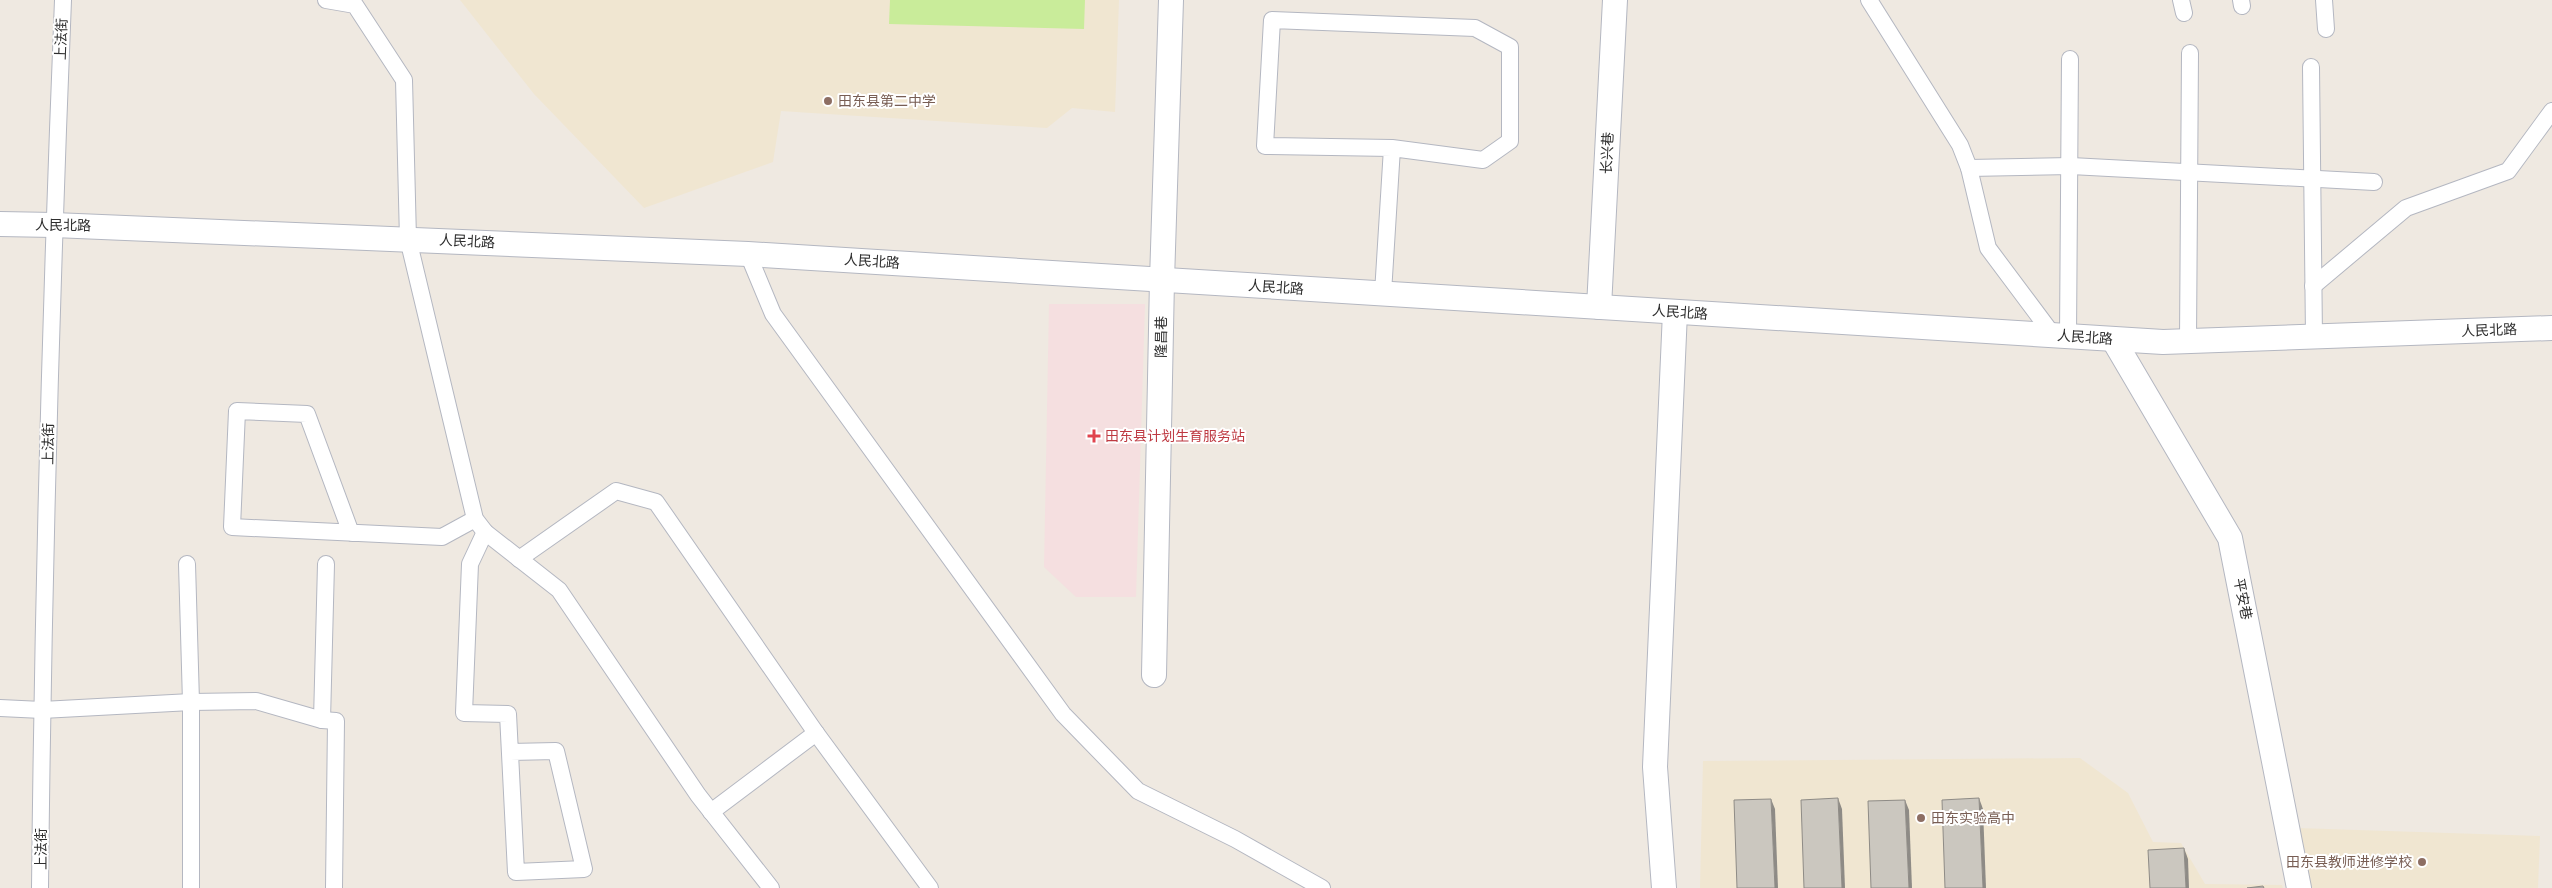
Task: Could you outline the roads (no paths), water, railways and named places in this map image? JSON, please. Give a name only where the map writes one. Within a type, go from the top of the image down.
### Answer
[{"type":"main road","name":"隆昌巷","points":[[1154,675],[1162,280],[1171,0]]},
{"type":"main road","name":"长兴巷","points":[[1599,307],[1615,0]]},
{"type":"main road","name":"人民北路","points":[[0,224],[54,224],[748,254],[2113,339],[2188,341],[2552,328]]},
{"type":"main road","points":[[1664,888],[1655,767],[1675,312]]},
{"type":"main road","name":"平安巷","points":[[2113,339],[2230,538],[2299,888]]},
{"type":"street","name":"上法街","points":[[40,888],[42,710],[54,224],[63,0]]},
{"type":"street","points":[[326,0],[355,5],[404,80],[408,239],[475,519],[485,532],[559,590],[710,812],[771,888]]},
{"type":"street","points":[[1869,0],[1960,145],[1969,168],[1988,248],[2061,336]]},
{"type":"street","points":[[2324,0],[2326,29]]},
{"type":"street","points":[[1272,20],[1475,28],[1510,47],[1510,142],[1483,160],[1392,148],[1265,146],[1272,20]]},
{"type":"street","points":[[2188,341],[2190,53]]},
{"type":"street","points":[[2061,336],[2071,166],[2070,59]]},
{"type":"street","points":[[2311,67],[2314,337]]},
{"type":"street","points":[[2313,286],[2406,208],[2508,171],[2552,111]]},
{"type":"street","points":[[1383,293],[1392,148]]},
{"type":"street","points":[[1969,168],[2071,166],[2374,182]]},
{"type":"street","points":[[748,254],[773,314],[1063,714],[1138,791],[1235,839],[1322,888]]},
{"type":"street","points":[[351,533],[307,414],[237,411],[232,528],[442,537],[475,519]]},
{"type":"street","points":[[519,559],[616,491],[656,502],[816,733],[930,888]]},
{"type":"street","points":[[485,532],[470,564],[464,713],[508,714],[516,872],[584,869],[556,751],[510,752]]},
{"type":"street","points":[[186,564],[191,702],[190,888]]},
{"type":"street","points":[[322,720],[326,564]]},
{"type":"street","points":[[0,708],[42,710],[191,702],[256,702],[322,720],[336,721],[334,888]]},
{"type":"street","points":[[710,812],[816,733]]},
{"type":"place","name":"田东县第二中学","points":[[828,101]]},
{"type":"place","name":"田东县计划生育服务站","points":[[1094,436]]},
{"type":"place","name":"田东实验高中","points":[[1921,818]]},
{"type":"place","name":"田东县教师进修学校","points":[[2422,862]]}]
